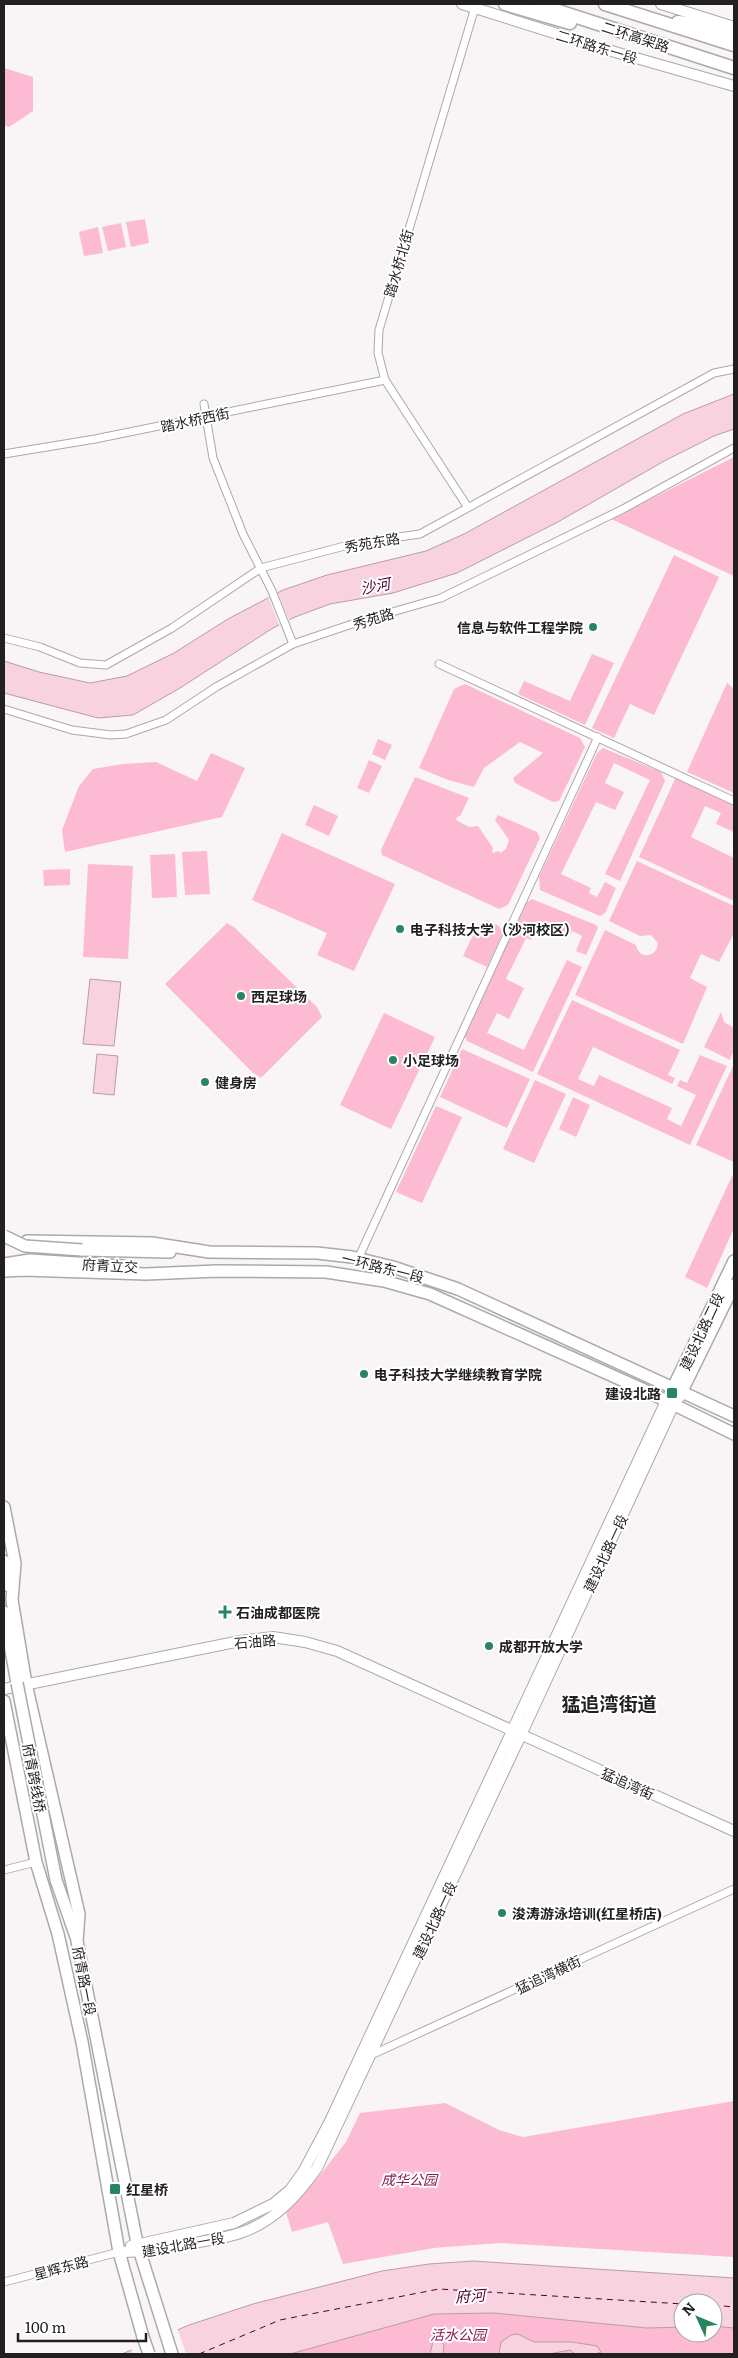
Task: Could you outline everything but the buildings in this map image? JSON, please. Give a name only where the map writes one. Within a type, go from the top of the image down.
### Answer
[{"type":"highway","points":[[505,4],[607,32],[632,34]]},
{"type":"highway","name":"二环高架路","points":[[537,4],[734,68]]},
{"type":"highway","name":"二环高架路","points":[[605,4],[734,45]]},
{"type":"highway","points":[[651,19],[704,25],[734,34]]},
{"type":"main road","name":"二环路东一段","points":[[462,4],[476,6],[615,52],[734,86]]},
{"type":"main road","points":[[660,4],[734,27]]},
{"type":"main road","points":[[4,1236],[25,1246],[82,1250],[209,1252]]},
{"type":"main road","name":"一环路东一段","points":[[4,1241],[152,1243],[209,1252],[316,1254],[358,1259],[393,1267],[458,1289],[734,1416]]},
{"type":"main road","name":"府青立交","points":[[4,1264],[30,1260],[217,1270]]},
{"type":"main road","name":"建设北路二段","points":[[679,1391],[734,1261]]},
{"type":"main road","name":"一环路东一段","points":[[4,1271],[146,1274],[217,1270],[326,1272],[384,1281],[430,1294],[623,1380],[734,1434]]},
{"type":"main road","name":"建设北路二段","points":[[670,1403],[679,1391],[734,1286]]},
{"type":"main road","points":[[623,1380],[629,1368]]},
{"type":"main road","name":"建设北路一段","points":[[119,2252],[139,2248],[165,2249],[240,2234],[262,2223],[283,2208],[302,2189],[317,2168],[366,2055],[670,1403]]},
{"type":"main road","name":"府青路一段","points":[[4,1507],[15,1563],[12,1600]]},
{"type":"main road","name":"府青路一段","points":[[4,1561],[26,1684],[79,1914],[77,1941],[139,2248],[172,2354]]},
{"type":"main road","name":"府青跨线桥","points":[[4,1612],[52,1880],[58,1934]]},
{"type":"main road","name":"石油路","points":[[4,1689],[273,1637],[314,1644],[337,1652],[517,1733]]},
{"type":"main road","name":"府青跨线桥","points":[[4,1650],[52,1880],[77,1941]]},
{"type":"main road","name":"府青路一段","points":[[4,1702],[36,1862],[58,1934],[82,2042],[119,2252],[149,2354]]},
{"type":"main road","name":"猛追湾街","points":[[517,1733],[734,1832]]},
{"type":"street","name":"踏水桥北街","points":[[467,506],[385,380],[378,353],[379,330],[476,6]]},
{"type":"street","name":"秀苑东路","points":[[4,638],[40,647],[80,663],[106,665],[172,628],[261,568],[356,543],[420,534],[467,506],[714,373],[734,369]]},
{"type":"street","name":"踏水桥西街","points":[[4,454],[95,439],[385,380]]},
{"type":"street","points":[[204,404],[214,458],[243,534],[272,591],[293,644]]},
{"type":"street","name":"秀苑路","points":[[4,709],[72,730],[111,735],[126,734],[166,720],[216,687],[293,644],[360,621],[440,598],[623,508],[734,448]]},
{"type":"street","points":[[439,664],[734,801]]},
{"type":"street","points":[[358,1259],[598,737]]},
{"type":"street","points":[[4,1870],[36,1862]]},
{"type":"street","name":"猛追湾横街","points":[[366,2055],[734,1889]]},
{"type":"street","name":"星辉东路","points":[[4,2282],[119,2252]]},
{"type":"green space","points":[[4,68],[33,77],[33,111],[9,127],[4,125]]},
{"type":"green space","points":[[145,219],[149,243],[131,247],[126,222]]},
{"type":"green space","points":[[121,223],[126,247],[108,251],[102,227]]},
{"type":"green space","points":[[98,227],[103,253],[84,256],[79,232]]},
{"type":"green space","points":[[734,457],[734,576],[611,519]]},
{"type":"green space","points":[[674,555],[719,577],[654,715],[630,704],[614,738],[592,728]]},
{"type":"green space","points":[[592,654],[614,663],[585,725],[518,694],[524,681],[570,701]]},
{"type":"green space","points":[[727,683],[734,689],[734,793],[687,772]]},
{"type":"green space","points":[[465,684],[580,738],[585,747],[559,801],[553,802],[515,783],[513,778],[543,753],[520,742],[484,768],[474,787],[448,780],[419,768],[454,689]]},
{"type":"green space","points":[[378,739],[392,745],[385,760],[372,754]]},
{"type":"green space","points":[[603,748],[661,772],[665,781],[620,881],[605,874],[650,780],[614,763],[605,783],[624,792],[615,810],[596,802],[561,874],[591,888],[589,893],[597,897],[605,882],[616,888],[605,913],[600,916],[540,890],[539,877],[597,753]]},
{"type":"green space","points":[[211,753],[245,768],[222,817],[65,852],[62,830],[79,786],[93,769],[123,764],[156,762],[197,781]]},
{"type":"green space","points":[[369,760],[382,766],[369,793],[357,788]]},
{"type":"green space","points":[[415,777],[469,798],[456,820],[469,827],[478,826],[493,848],[492,853],[499,851],[500,853],[506,849],[509,840],[495,820],[498,815],[537,832],[540,838],[508,905],[499,909],[382,855],[381,850]]},
{"type":"green space","points":[[676,777],[734,804],[734,832],[716,824],[721,813],[705,806],[691,837],[734,858],[734,901],[639,857]]},
{"type":"green space","points":[[314,805],[338,816],[329,836],[305,825]]},
{"type":"green space","points":[[282,833],[395,884],[354,971],[317,955],[327,933],[252,900]]},
{"type":"green space","points":[[207,851],[210,894],[185,895],[182,852]]},
{"type":"green space","points":[[175,854],[177,897],[152,898],[150,855]]},
{"type":"green space","points":[[637,861],[734,906],[734,933],[719,962],[701,954],[690,978],[707,987],[683,1044],[575,995],[605,930],[636,945],[638,950],[644,955],[655,952],[657,948],[658,943],[651,935],[640,936],[609,921]]},
{"type":"green space","points":[[88,864],[133,866],[128,959],[83,957]]},
{"type":"green space","points":[[70,869],[70,885],[44,886],[43,870]]},
{"type":"green space","points":[[532,899],[596,925],[598,928],[586,955],[576,951],[582,936],[572,931],[570,935],[540,921],[531,940],[526,938],[506,979],[524,988],[509,1019],[497,1013],[487,1033],[524,1050],[567,960],[582,967],[533,1072],[467,1041],[464,1034],[526,903]]},
{"type":"green space","points":[[487,920],[499,926],[503,933],[487,967],[463,956],[478,925]]},
{"type":"green space","name":"西足球场","points":[[227,923],[235,928],[317,1007],[322,1017],[261,1078],[252,1072],[165,984]]},
{"type":"green space","points":[[572,1000],[680,1050],[668,1075],[675,1078],[672,1084],[593,1047],[578,1079],[594,1086],[599,1075],[672,1108],[667,1119],[681,1126],[696,1095],[677,1086],[680,1080],[687,1083],[700,1055],[727,1066],[690,1145],[537,1074]]},
{"type":"green space","points":[[721,1012],[724,1022],[734,1028],[734,1050],[730,1060],[704,1047]]},
{"type":"green space","points":[[384,1013],[435,1037],[391,1129],[340,1105]]},
{"type":"green space","points":[[462,1049],[530,1079],[507,1128],[440,1097]]},
{"type":"green space","points":[[734,1064],[734,1162],[696,1145]]},
{"type":"green space","points":[[535,1080],[566,1094],[534,1163],[503,1149]]},
{"type":"green space","points":[[573,1097],[590,1105],[576,1137],[559,1129]]},
{"type":"green space","points":[[436,1106],[462,1117],[422,1203],[396,1192]]},
{"type":"green space","points":[[732,1176],[734,1177],[734,1228],[707,1288],[685,1277]]},
{"type":"green space","name":"成华公园","points":[[734,2101],[734,2257],[500,2243],[434,2248],[343,2264],[328,2222],[292,2232],[286,2212],[320,2175],[346,2142],[360,2113],[445,2103],[499,2130],[523,2137]]},
{"type":"green space","name":"活水公园","points":[[494,2313],[647,2328],[673,2327],[673,2343],[723,2343],[723,2327],[734,2328],[734,2354],[290,2354],[434,2314]]},
{"type":"water","name":"沙河","points":[[734,394],[734,429],[714,436],[666,460],[556,523],[457,573],[393,593],[330,604],[295,617],[273,628],[180,688],[133,715],[98,718],[4,693],[4,661],[39,672],[90,683],[127,676],[174,653],[228,619],[283,590],[327,575],[426,551],[464,534],[683,414]]},
{"type":"water","points":[[90,979],[121,982],[114,1046],[83,1044]]},
{"type":"water","points":[[97,1054],[118,1056],[114,1095],[93,1093]]},
{"type":"water","name":"府河","points":[[473,2261],[734,2278],[734,2328],[723,2327],[723,2293],[673,2293],[673,2327],[647,2328],[494,2313],[434,2314],[290,2354],[122,2354],[189,2325],[253,2304],[382,2271],[429,2264]]},
{"type":"water","points":[[518,2334],[534,2342],[572,2342],[597,2346],[601,2352],[596,2354],[575,2354],[570,2350],[549,2354],[499,2354],[501,2342],[511,2335]]},
{"type":"water","points":[[434,2337],[439,2339],[444,2345],[443,2354],[430,2354]]},
{"type":"pier","points":[[277,591],[290,622],[280,627],[268,596]]},
{"type":"pier","points":[[177,2328],[186,2354],[133,2354],[131,2348]]},
{"type":"ferry route","points":[[199,2354],[280,2320],[439,2289],[673,2303]]},
{"type":"ferry route","points":[[723,2306],[734,2307]]},
{"type":"place","name":"信息与软件工程学院","points":[[593,627]]},
{"type":"place","name":"电子科技大学（沙河校区）","points":[[400,929]]},
{"type":"place","name":"西足球场","points":[[241,996]]},
{"type":"place","name":"小足球场","points":[[393,1060]]},
{"type":"place","name":"健身房","points":[[205,1082]]},
{"type":"place","name":"电子科技大学继续教育学院","points":[[364,1374]]},
{"type":"place","name":"建设北路","points":[[672,1393]]},
{"type":"place","name":"石油成都医院","points":[[225,1612]]},
{"type":"place","name":"成都开放大学","points":[[489,1646]]},
{"type":"place","name":"浚涛游泳培训(红星桥店)","points":[[502,1913]]},
{"type":"place","name":"红星桥","points":[[115,2189]]},
{"type":"district","name":"猛追湾街道","points":[[609,1703]]}]
